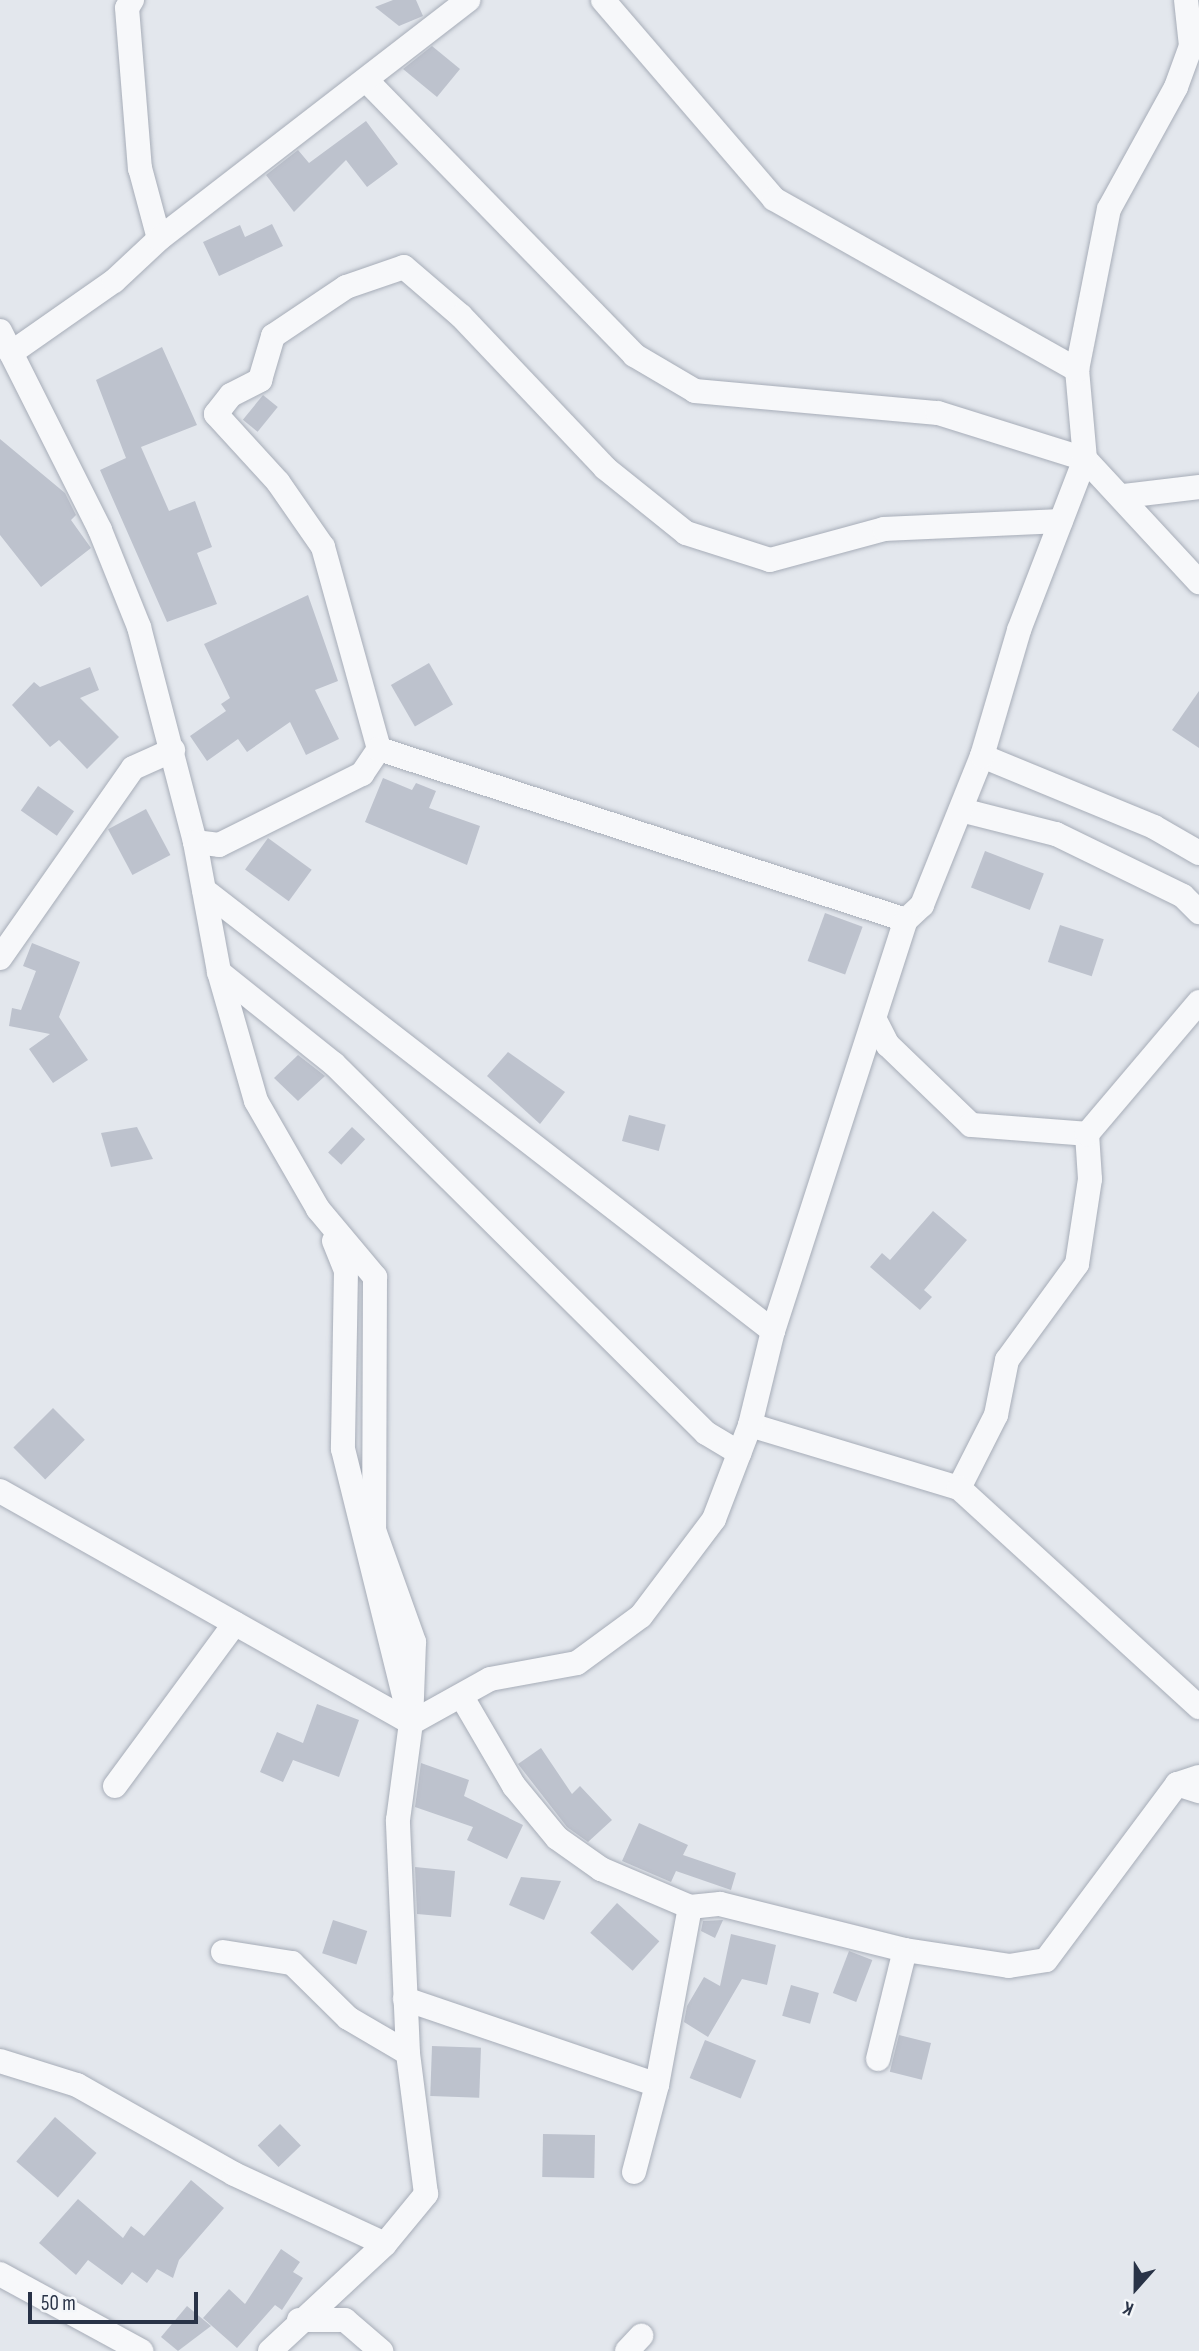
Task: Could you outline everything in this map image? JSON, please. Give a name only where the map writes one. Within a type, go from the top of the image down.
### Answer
[{"type":"street","points":[[132,0],[127,8],[140,168],[159,239]]},
{"type":"street","points":[[11,353],[114,281],[159,239],[368,81],[468,0]]},
{"type":"street","points":[[603,0],[774,199],[1077,370]]},
{"type":"street","points":[[411,1723],[462,1697],[490,1679],[577,1663],[641,1616],[714,1519],[750,1425],[773,1331],[906,920],[922,905],[982,756],[1019,630],[1085,458],[1077,370],[1109,209],[1176,87],[1191,46],[1186,0]]},
{"type":"street","points":[[368,81],[634,355],[695,391],[938,413],[1085,458],[1124,496],[1199,582]]},
{"type":"street","points":[[195,842],[219,845],[362,774],[379,749],[323,547],[278,482],[216,414],[231,395],[260,380],[273,337],[346,287],[404,267],[461,316],[605,468],[687,533],[770,560],[884,529],[1061,521]]},
{"type":"street","points":[[0,331],[100,530],[139,627],[195,842],[219,972],[256,1119],[332,1235],[346,1270],[344,1449],[411,1723]]},
{"type":"street","points":[[1124,496],[1187,484],[1199,487]]},
{"type":"street","points":[[379,749],[906,920]]},
{"type":"street","points":[[3,947],[133,768],[173,750]]},
{"type":"street","points":[[982,756],[1154,827],[1199,853]]},
{"type":"street","points":[[961,810],[1056,834],[1183,896],[1199,912]]},
{"type":"street","points":[[204,890],[773,1331]]},
{"type":"street","points":[[219,972],[334,1064],[706,1433],[740,1453]]},
{"type":"street","points":[[219,972],[256,1101],[318,1209],[375,1277],[374,1530],[415,1642],[411,1723],[398,1820],[408,2053],[426,2194],[385,2244],[299,2320],[270,2351]]},
{"type":"street","points":[[959,1489],[996,1415],[1007,1360],[1077,1264],[1090,1179],[1087,1135],[1199,1002]]},
{"type":"street","points":[[875,1020],[888,1045],[971,1125],[1087,1135]]},
{"type":"street","points":[[750,1425],[959,1489],[1199,1707]]},
{"type":"street","points":[[0,1491],[411,1723]]},
{"type":"street","points":[[116,1786],[235,1623]]},
{"type":"street","points":[[462,1697],[514,1786],[557,1838],[601,1870],[690,1907],[720,1904],[905,1950],[1009,1966],[1046,1960],[1192,1784]]},
{"type":"street","points":[[634,2172],[657,2085],[690,1907]]},
{"type":"street","points":[[878,2059],[905,1950]]},
{"type":"street","points":[[223,1952],[292,1963],[348,2018],[408,2053]]},
{"type":"street","points":[[405,1999],[657,2085]]},
{"type":"street","points":[[0,2061],[77,2085],[234,2174],[385,2244]]},
{"type":"street","points":[[0,2274],[141,2351]]},
{"type":"street","points":[[299,2320],[345,2320],[382,2351]]},
{"type":"building","points":[[393,0],[416,0],[423,16],[399,26],[375,7]]},
{"type":"building","points":[[432,46],[460,69],[437,97],[403,69]]},
{"type":"building","points":[[366,121],[398,164],[367,187],[346,160],[294,212],[266,175],[298,150],[309,163]]},
{"type":"building","points":[[272,224],[283,246],[219,276],[203,242],[240,225],[245,237]]},
{"type":"building","points":[[162,347],[197,425],[141,447],[169,511],[195,501],[212,547],[197,553],[217,604],[167,622],[100,470],[126,458],[96,380]]},
{"type":"building","points":[[263,395],[278,407],[258,432],[243,420]]},
{"type":"building","points":[[0,439],[65,493],[76,515],[71,520],[91,548],[41,587],[0,535]]},
{"type":"building","points":[[308,595],[338,681],[315,690],[339,739],[306,755],[290,722],[247,752],[238,739],[207,761],[190,736],[226,711],[221,704],[230,698],[204,644]]},
{"type":"building","points":[[429,663],[453,705],[415,727],[391,685]]},
{"type":"building","points":[[90,667],[99,690],[80,698],[119,737],[87,769],[59,740],[50,747],[12,705],[34,682],[40,687]]},
{"type":"building","points":[[1199,691],[1199,748],[1172,730]]},
{"type":"building","points":[[383,778],[412,790],[416,783],[436,791],[429,808],[480,826],[467,865],[365,822]]},
{"type":"building","points":[[38,786],[74,811],[57,836],[21,811]]},
{"type":"building","points":[[146,809],[170,855],[132,875],[108,829]]},
{"type":"building","points":[[268,838],[312,870],[289,901],[245,870]]},
{"type":"building","points":[[985,851],[1044,874],[1030,910],[971,887]]},
{"type":"building","points":[[825,913],[863,927],[845,975],[808,961]]},
{"type":"building","points":[[1060,925],[1104,939],[1092,976],[1048,962]]},
{"type":"building","points":[[32,943],[80,962],[59,1017],[88,1060],[53,1083],[29,1049],[50,1034],[9,1026],[12,1008],[21,1010],[36,971],[23,966]]},
{"type":"building","points":[[508,1052],[565,1092],[540,1124],[487,1076]]},
{"type":"building","points":[[298,1055],[325,1076],[298,1101],[274,1078]]},
{"type":"building","points":[[629,1115],[666,1125],[659,1151],[622,1141]]},
{"type":"building","points":[[137,1127],[153,1159],[111,1167],[101,1133]]},
{"type":"building","points":[[352,1127],[365,1139],[341,1165],[328,1153]]},
{"type":"building","points":[[933,1211],[967,1240],[924,1290],[932,1297],[920,1310],[870,1267],[882,1253],[890,1260]]},
{"type":"building","points":[[53,1408],[85,1440],[45,1479],[13,1448]]},
{"type":"building","points":[[317,1704],[359,1720],[339,1777],[293,1760],[283,1782],[260,1772],[277,1732],[303,1743]]},
{"type":"building","points":[[541,1748],[572,1794],[580,1786],[612,1820],[588,1842],[567,1827],[518,1764]]},
{"type":"building","points":[[421,1763],[469,1780],[464,1796],[523,1825],[507,1859],[467,1840],[473,1827],[415,1807]]},
{"type":"building","points":[[639,1823],[688,1845],[683,1855],[736,1873],[731,1890],[676,1871],[671,1882],[622,1861]]},
{"type":"building","points":[[415,1867],[455,1871],[451,1917],[417,1914]]},
{"type":"building","points":[[521,1877],[561,1881],[544,1920],[509,1905]]},
{"type":"building","points":[[617,1903],[659,1941],[633,1971],[590,1933]]},
{"type":"building","points":[[333,1920],[367,1931],[356,1964],[322,1953]]},
{"type":"building","points":[[723,1920],[715,1938],[701,1931],[703,1921]]},
{"type":"building","points":[[731,1934],[776,1945],[767,1985],[742,1979],[708,2037],[684,2022],[687,2006],[704,1977],[720,1986]]},
{"type":"building","points":[[849,1951],[872,1960],[856,2002],[833,1993]]},
{"type":"building","points":[[791,1985],[819,1993],[810,2024],[782,2016]]},
{"type":"building","points":[[899,2035],[931,2043],[922,2080],[890,2072]]},
{"type":"building","points":[[705,2040],[756,2061],[741,2099],[690,2078]]},
{"type":"building","points":[[432,2046],[481,2048],[479,2098],[430,2096]]},
{"type":"building","points":[[55,2117],[97,2153],[58,2198],[16,2162]]},
{"type":"building","points":[[280,2124],[301,2146],[279,2167],[258,2146]]},
{"type":"building","points":[[543,2134],[595,2135],[594,2178],[542,2177]]},
{"type":"building","points":[[191,2180],[224,2208],[179,2260],[173,2278],[157,2269],[147,2283],[132,2272],[122,2285],[88,2260],[76,2275],[39,2243],[78,2199],[123,2238],[131,2226],[144,2236]]},
{"type":"building","points":[[281,2249],[300,2262],[293,2272],[303,2278],[282,2310],[275,2305],[237,2348],[203,2318],[229,2289],[245,2304]]},
{"type":"building","points":[[187,2306],[211,2326],[178,2351],[161,2337]]}]
